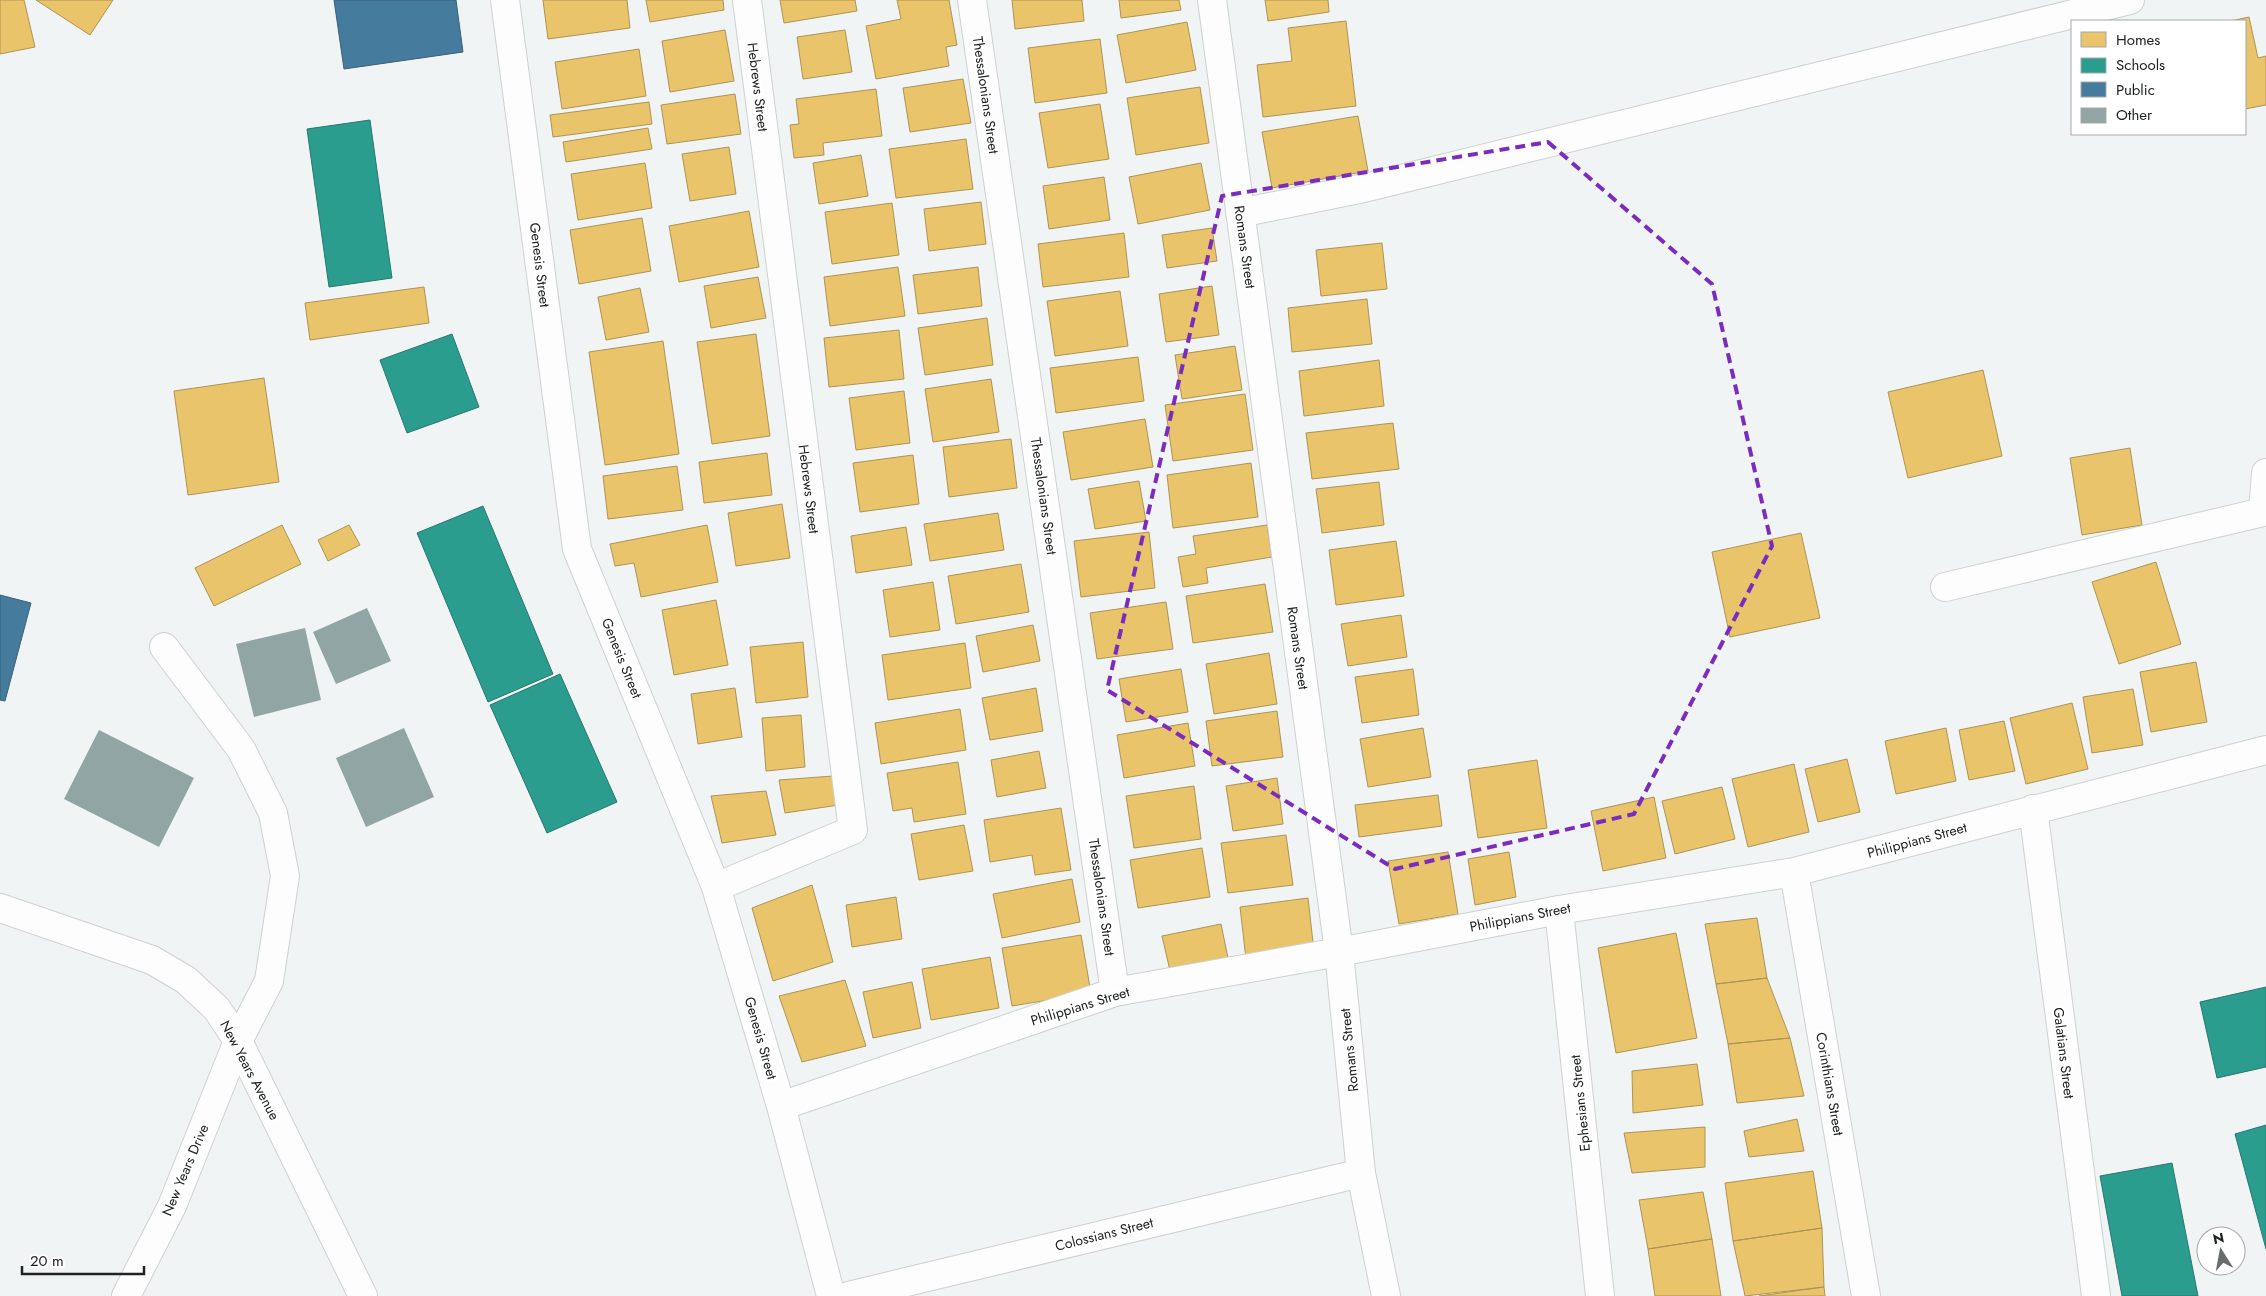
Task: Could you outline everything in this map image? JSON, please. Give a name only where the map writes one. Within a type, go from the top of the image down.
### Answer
[{"type":"street","name":"Genesis Street","points":[[505,0],[577,549],[716,887],[781,1106],[831,1296]]},
{"type":"street","name":"Hebrews Street","points":[[716,887],[853,830],[747,0]]},
{"type":"street","name":"Thessalonians Street","points":[[972,0],[1115,992]]},
{"type":"street","name":"Romans Street","points":[[1212,0],[1339,952],[1361,1173],[1386,1296]]},
{"type":"street","points":[[1240,212],[1364,188],[2130,0]]},
{"type":"street","points":[[1945,587],[2263,512],[2266,473]]},
{"type":"street","name":"New Years Drive","points":[[126,1296],[172,1206],[238,1041],[269,981],[285,876],[272,813],[241,749],[164,647]]},
{"type":"street","name":"Philippians Street","points":[[781,1106],[1115,992],[1559,910],[1794,872],[2266,750]]},
{"type":"street","name":"Galatians Street","points":[[2033,809],[2096,1296]]},
{"type":"street","name":"Corinthians Street","points":[[1794,872],[1866,1296]]},
{"type":"street","name":"New Years Avenue","points":[[0,908],[152,960],[186,980],[211,1003],[238,1041],[363,1296]]},
{"type":"street","name":"Ephesians Street","points":[[1559,910],[1600,1296]]},
{"type":"street","name":"Colossians Street","points":[[848,1296],[1361,1173]]},
{"type":"highlighted area","points":[[1548,142],[1712,284],[1772,546],[1634,814],[1395,869],[1107,690],[1222,196]]},
{"type":"building: Homes","points":[[0,0],[24,0],[35,47],[0,54]]},
{"type":"building: Homes","points":[[36,0],[113,0],[90,35]]},
{"type":"building: Homes","points":[[543,0],[627,0],[630,28],[548,39]]},
{"type":"building: Homes","points":[[646,0],[723,0],[724,10],[650,22]]},
{"type":"building: Homes","points":[[780,0],[855,0],[857,11],[784,23]]},
{"type":"building: Homes","points":[[897,0],[949,0],[957,45],[946,47],[949,66],[876,79],[866,26],[901,19]]},
{"type":"building: Homes","points":[[1012,0],[1082,0],[1084,21],[1015,29]]},
{"type":"building: Homes","points":[[1119,0],[1179,0],[1181,10],[1121,18]]},
{"type":"building: Homes","points":[[1265,0],[1328,0],[1329,12],[1268,21]]},
{"type":"building: Homes","points":[[2249,17],[2258,58],[2266,56],[2266,105],[2246,109],[2246,20],[2236,20]]},
{"type":"building: Homes","points":[[1346,21],[1356,106],[1263,117],[1257,65],[1292,61],[1288,28]]},
{"type":"building: Homes","points":[[1187,22],[1196,70],[1126,83],[1117,35]]},
{"type":"building: Homes","points":[[725,30],[734,81],[670,92],[662,41]]},
{"type":"building: Homes","points":[[845,30],[852,72],[803,79],[797,37]]},
{"type":"building: Homes","points":[[1100,39],[1107,93],[1035,103],[1028,48]]},
{"type":"building: Homes","points":[[639,49],[646,96],[562,109],[555,62]]},
{"type":"building: Homes","points":[[963,79],[971,123],[910,132],[903,88]]},
{"type":"building: Homes","points":[[1200,87],[1209,143],[1136,155],[1127,98]]},
{"type":"building: Homes","points":[[876,89],[882,136],[823,143],[824,155],[794,158],[790,125],[799,124],[796,99]]},
{"type":"building: Homes","points":[[735,94],[741,134],[667,144],[661,105]]},
{"type":"building: Homes","points":[[649,102],[652,124],[553,137],[550,115]]},
{"type":"building: Homes","points":[[1100,104],[1109,159],[1048,168],[1039,113]]},
{"type":"building: Homes","points":[[1358,116],[1368,171],[1272,188],[1262,132]]},
{"type":"building: Homes","points":[[648,128],[652,149],[566,162],[563,142]]},
{"type":"building: Homes","points":[[966,139],[973,189],[896,198],[889,149]]},
{"type":"building: Homes","points":[[729,147],[736,194],[690,201],[682,154]]},
{"type":"building: Homes","points":[[861,155],[868,196],[819,204],[813,163]]},
{"type":"building: Homes","points":[[645,163],[652,208],[578,220],[571,174]]},
{"type":"building: Homes","points":[[1201,163],[1210,210],[1138,224],[1129,177]]},
{"type":"building: Homes","points":[[1104,177],[1110,220],[1049,229],[1043,186]]},
{"type":"building: Homes","points":[[981,202],[986,244],[929,251],[924,209]]},
{"type":"building: Homes","points":[[892,203],[899,255],[832,264],[825,212]]},
{"type":"building: Homes","points":[[749,211],[759,267],[679,282],[669,226]]},
{"type":"building: Homes","points":[[642,218],[651,271],[579,284],[570,230]]},
{"type":"building: Homes","points":[[1212,228],[1217,261],[1167,268],[1162,235]]},
{"type":"building: Homes","points":[[1124,233],[1129,277],[1043,287],[1038,244]]},
{"type":"building: Homes","points":[[1382,243],[1387,289],[1321,296],[1316,250]]},
{"type":"building: Homes","points":[[898,267],[905,316],[830,326],[824,277]]},
{"type":"building: Homes","points":[[978,267],[982,306],[918,314],[913,275]]},
{"type":"building: Homes","points":[[758,277],[766,318],[711,328],[704,286]]},
{"type":"building: Homes","points":[[1212,286],[1219,335],[1166,342],[1159,294]]},
{"type":"building: Homes","points":[[424,287],[429,323],[310,340],[305,303]]},
{"type":"building: Homes","points":[[640,288],[649,332],[606,340],[598,297]]},
{"type":"building: Homes","points":[[1120,291],[1128,346],[1055,356],[1047,301]]},
{"type":"building: Homes","points":[[1367,299],[1372,344],[1292,352],[1288,308]]},
{"type":"building: Homes","points":[[987,318],[993,365],[925,375],[918,328]]},
{"type":"building: Homes","points":[[899,330],[904,379],[829,387],[824,338]]},
{"type":"building: Homes","points":[[756,334],[770,436],[712,444],[697,342]]},
{"type":"building: Homes","points":[[663,341],[679,454],[605,465],[589,352]]},
{"type":"building: Homes","points":[[1235,346],[1242,390],[1182,399],[1175,355]]},
{"type":"building: Homes","points":[[1138,357],[1144,401],[1056,413],[1050,368]]},
{"type":"building: Homes","points":[[1379,360],[1384,406],[1304,416],[1299,371]]},
{"type":"building: Homes","points":[[1983,370],[2002,456],[1908,478],[1888,392]]},
{"type":"building: Homes","points":[[264,378],[279,482],[188,495],[174,391]]},
{"type":"building: Homes","points":[[991,379],[999,432],[933,442],[925,389]]},
{"type":"building: Homes","points":[[904,391],[910,443],[856,450],[849,398]]},
{"type":"building: Homes","points":[[1245,394],[1253,450],[1173,461],[1165,405]]},
{"type":"building: Homes","points":[[1145,419],[1153,467],[1071,480],[1063,432]]},
{"type":"building: Homes","points":[[1393,423],[1399,469],[1312,479],[1306,433]]},
{"type":"building: Homes","points":[[1011,439],[1017,488],[949,497],[943,447]]},
{"type":"building: Homes","points":[[2130,448],[2142,525],[2082,535],[2070,458]]},
{"type":"building: Homes","points":[[767,453],[772,495],[704,503],[699,462]]},
{"type":"building: Homes","points":[[913,455],[919,504],[860,512],[853,463]]},
{"type":"building: Homes","points":[[1251,463],[1258,517],[1173,528],[1167,475]]},
{"type":"building: Homes","points":[[677,466],[683,510],[608,519],[603,476]]},
{"type":"building: Homes","points":[[1139,481],[1146,521],[1095,529],[1088,489]]},
{"type":"building: Homes","points":[[1379,482],[1384,525],[1322,533],[1316,489]]},
{"type":"building: Homes","points":[[782,504],[790,558],[736,566],[728,513]]},
{"type":"building: Homes","points":[[998,513],[1004,550],[930,561],[924,524]]},
{"type":"building: Homes","points":[[282,525],[301,564],[214,606],[195,568]]},
{"type":"building: Homes","points":[[349,525],[360,545],[328,561],[318,540]]},
{"type":"building: Homes","points":[[707,525],[718,582],[641,597],[634,563],[615,566],[610,544]]},
{"type":"building: Homes","points":[[1267,525],[1272,557],[1206,568],[1208,583],[1183,587],[1178,557],[1196,554],[1193,536]]},
{"type":"building: Homes","points":[[906,527],[912,565],[856,573],[851,536]]},
{"type":"building: Homes","points":[[1149,532],[1155,588],[1081,597],[1074,541]]},
{"type":"building: Homes","points":[[1801,533],[1820,618],[1730,637],[1712,552]]},
{"type":"building: Homes","points":[[1396,541],[1404,596],[1336,605],[1329,550]]},
{"type":"building: Homes","points":[[2156,562],[2181,644],[2119,664],[2092,582]]},
{"type":"building: Homes","points":[[1021,564],[1029,612],[956,624],[948,576]]},
{"type":"building: Homes","points":[[933,582],[940,630],[890,637],[883,590]]},
{"type":"building: Homes","points":[[1265,584],[1273,632],[1193,643],[1186,596]]},
{"type":"building: Homes","points":[[716,600],[728,665],[674,675],[662,610]]},
{"type":"building: Homes","points":[[1166,602],[1173,649],[1097,659],[1090,613]]},
{"type":"building: Homes","points":[[1401,615],[1407,657],[1348,666],[1341,624]]},
{"type":"building: Homes","points":[[1033,625],[1040,661],[983,672],[976,636]]},
{"type":"building: Homes","points":[[803,642],[808,697],[756,703],[750,647]]},
{"type":"building: Homes","points":[[965,643],[971,688],[888,700],[882,655]]},
{"type":"building: Homes","points":[[1269,653],[1277,704],[1214,714],[1206,664]]},
{"type":"building: Homes","points":[[2196,662],[2207,722],[2151,732],[2140,672]]},
{"type":"building: Homes","points":[[1181,669],[1188,712],[1126,722],[1119,679]]},
{"type":"building: Homes","points":[[1413,669],[1419,715],[1362,723],[1355,677]]},
{"type":"building: Homes","points":[[735,688],[742,737],[698,744],[691,694]]},
{"type":"building: Homes","points":[[1036,688],[1043,731],[990,740],[982,698]]},
{"type":"building: Homes","points":[[2133,689],[2143,745],[2092,753],[2083,697]]},
{"type":"building: Homes","points":[[2072,703],[2088,769],[2026,784],[2010,718]]},
{"type":"building: Homes","points":[[960,709],[966,750],[881,764],[875,723]]},
{"type":"building: Homes","points":[[1277,711],[1283,757],[1212,766],[1206,721]]},
{"type":"building: Homes","points":[[801,715],[805,767],[766,771],[762,718]]},
{"type":"building: Homes","points":[[2004,721],[2015,771],[1969,780],[1959,730]]},
{"type":"building: Homes","points":[[1188,723],[1195,766],[1124,778],[1117,735]]},
{"type":"building: Homes","points":[[1423,728],[1431,777],[1368,787],[1360,739]]},
{"type":"building: Homes","points":[[1946,728],[1956,781],[1896,794],[1885,741]]},
{"type":"building: Homes","points":[[1039,751],[1046,788],[997,797],[991,760]]},
{"type":"building: Homes","points":[[1847,759],[1860,812],[1818,822],[1805,769]]},
{"type":"building: Homes","points":[[1537,760],[1547,828],[1478,838],[1468,770]]},
{"type":"building: Homes","points":[[958,762],[966,814],[914,822],[912,808],[893,811],[887,773]]},
{"type":"building: Homes","points":[[1794,764],[1809,832],[1748,847],[1732,779]]},
{"type":"building: Homes","points":[[833,776],[839,805],[785,813],[779,780]]},
{"type":"building: Homes","points":[[1277,778],[1283,824],[1233,831],[1226,786]]},
{"type":"building: Homes","points":[[1194,786],[1201,839],[1134,848],[1126,796]]},
{"type":"building: Homes","points":[[1722,787],[1735,839],[1675,854],[1662,801]]},
{"type":"building: Homes","points":[[766,791],[776,835],[722,843],[711,796]]},
{"type":"building: Homes","points":[[1438,795],[1442,826],[1359,837],[1355,805]]},
{"type":"building: Homes","points":[[1654,797],[1666,858],[1603,871],[1591,811]]},
{"type":"building: Homes","points":[[1061,808],[1071,870],[1035,875],[1032,855],[990,862],[984,820]]},
{"type":"building: Homes","points":[[964,825],[973,871],[919,880],[911,834]]},
{"type":"building: Homes","points":[[1286,835],[1293,885],[1228,893],[1221,843]]},
{"type":"building: Homes","points":[[1202,848],[1210,897],[1138,908],[1130,860]]},
{"type":"building: Homes","points":[[1448,852],[1458,914],[1399,924],[1388,861]]},
{"type":"building: Homes","points":[[1509,852],[1516,897],[1475,905],[1468,859]]},
{"type":"building: Homes","points":[[1072,879],[1080,922],[1002,938],[993,894]]},
{"type":"building: Homes","points":[[812,885],[833,962],[773,981],[752,908]]},
{"type":"building: Homes","points":[[896,897],[902,939],[852,947],[846,905]]},
{"type":"building: Homes","points":[[1308,898],[1314,951],[1246,959],[1240,907]]},
{"type":"building: Homes","points":[[1757,918],[1767,978],[1716,984],[1705,924]]},
{"type":"building: Homes","points":[[1221,924],[1229,963],[1171,975],[1162,936]]},
{"type":"building: Homes","points":[[1676,933],[1697,1038],[1616,1053],[1598,948]]},
{"type":"building: Homes","points":[[1081,935],[1091,993],[1012,1006],[1002,948]]},
{"type":"building: Homes","points":[[990,957],[999,1008],[931,1020],[922,969]]},
{"type":"building: Homes","points":[[1767,978],[1790,1038],[1728,1044],[1716,984]]},
{"type":"building: Homes","points":[[845,980],[866,1046],[802,1062],[779,996]]},
{"type":"building: Homes","points":[[912,982],[921,1028],[873,1038],[863,992]]},
{"type":"building: Homes","points":[[1790,1038],[1804,1096],[1737,1103],[1728,1044]]},
{"type":"building: Homes","points":[[1697,1064],[1703,1105],[1633,1113],[1632,1071]]},
{"type":"building: Homes","points":[[1797,1119],[1804,1151],[1749,1157],[1744,1131]]},
{"type":"building: Homes","points":[[1705,1127],[1705,1167],[1632,1173],[1624,1133]]},
{"type":"building: Homes","points":[[1813,1171],[1822,1228],[1733,1241],[1725,1183]]},
{"type":"building: Homes","points":[[1703,1192],[1712,1239],[1648,1249],[1639,1200]]},
{"type":"building: Homes","points":[[1822,1228],[1824,1287],[1745,1296],[1733,1241]]},
{"type":"building: Homes","points":[[1712,1239],[1721,1296],[1655,1296],[1648,1249]]},
{"type":"building: Homes","points":[[1824,1287],[1825,1296],[1759,1296]]},
{"type":"building: Schools","points":[[370,120],[392,278],[329,287],[307,129]]},
{"type":"building: Schools","points":[[452,334],[479,407],[407,433],[380,360]]},
{"type":"building: Schools","points":[[483,506],[553,674],[488,702],[417,533]]},
{"type":"building: Schools","points":[[560,674],[617,802],[547,833],[490,705]]},
{"type":"building: Schools","points":[[2266,987],[2266,1067],[2217,1078],[2200,1002]]},
{"type":"building: Schools","points":[[2266,1125],[2266,1249],[2235,1134]]},
{"type":"building: Schools","points":[[2172,1163],[2198,1296],[2122,1296],[2100,1176]]},
{"type":"building: Public","points":[[334,0],[456,0],[463,52],[344,69]]},
{"type":"building: Public","points":[[0,595],[31,603],[5,701],[0,700]]},
{"type":"building: Other","points":[[367,608],[391,661],[336,684],[313,632]]},
{"type":"building: Other","points":[[305,628],[321,700],[254,717],[236,644]]},
{"type":"building: Other","points":[[404,728],[434,797],[366,827],[336,758]]},
{"type":"building: Other","points":[[99,730],[194,778],[159,847],[64,799]]}]
